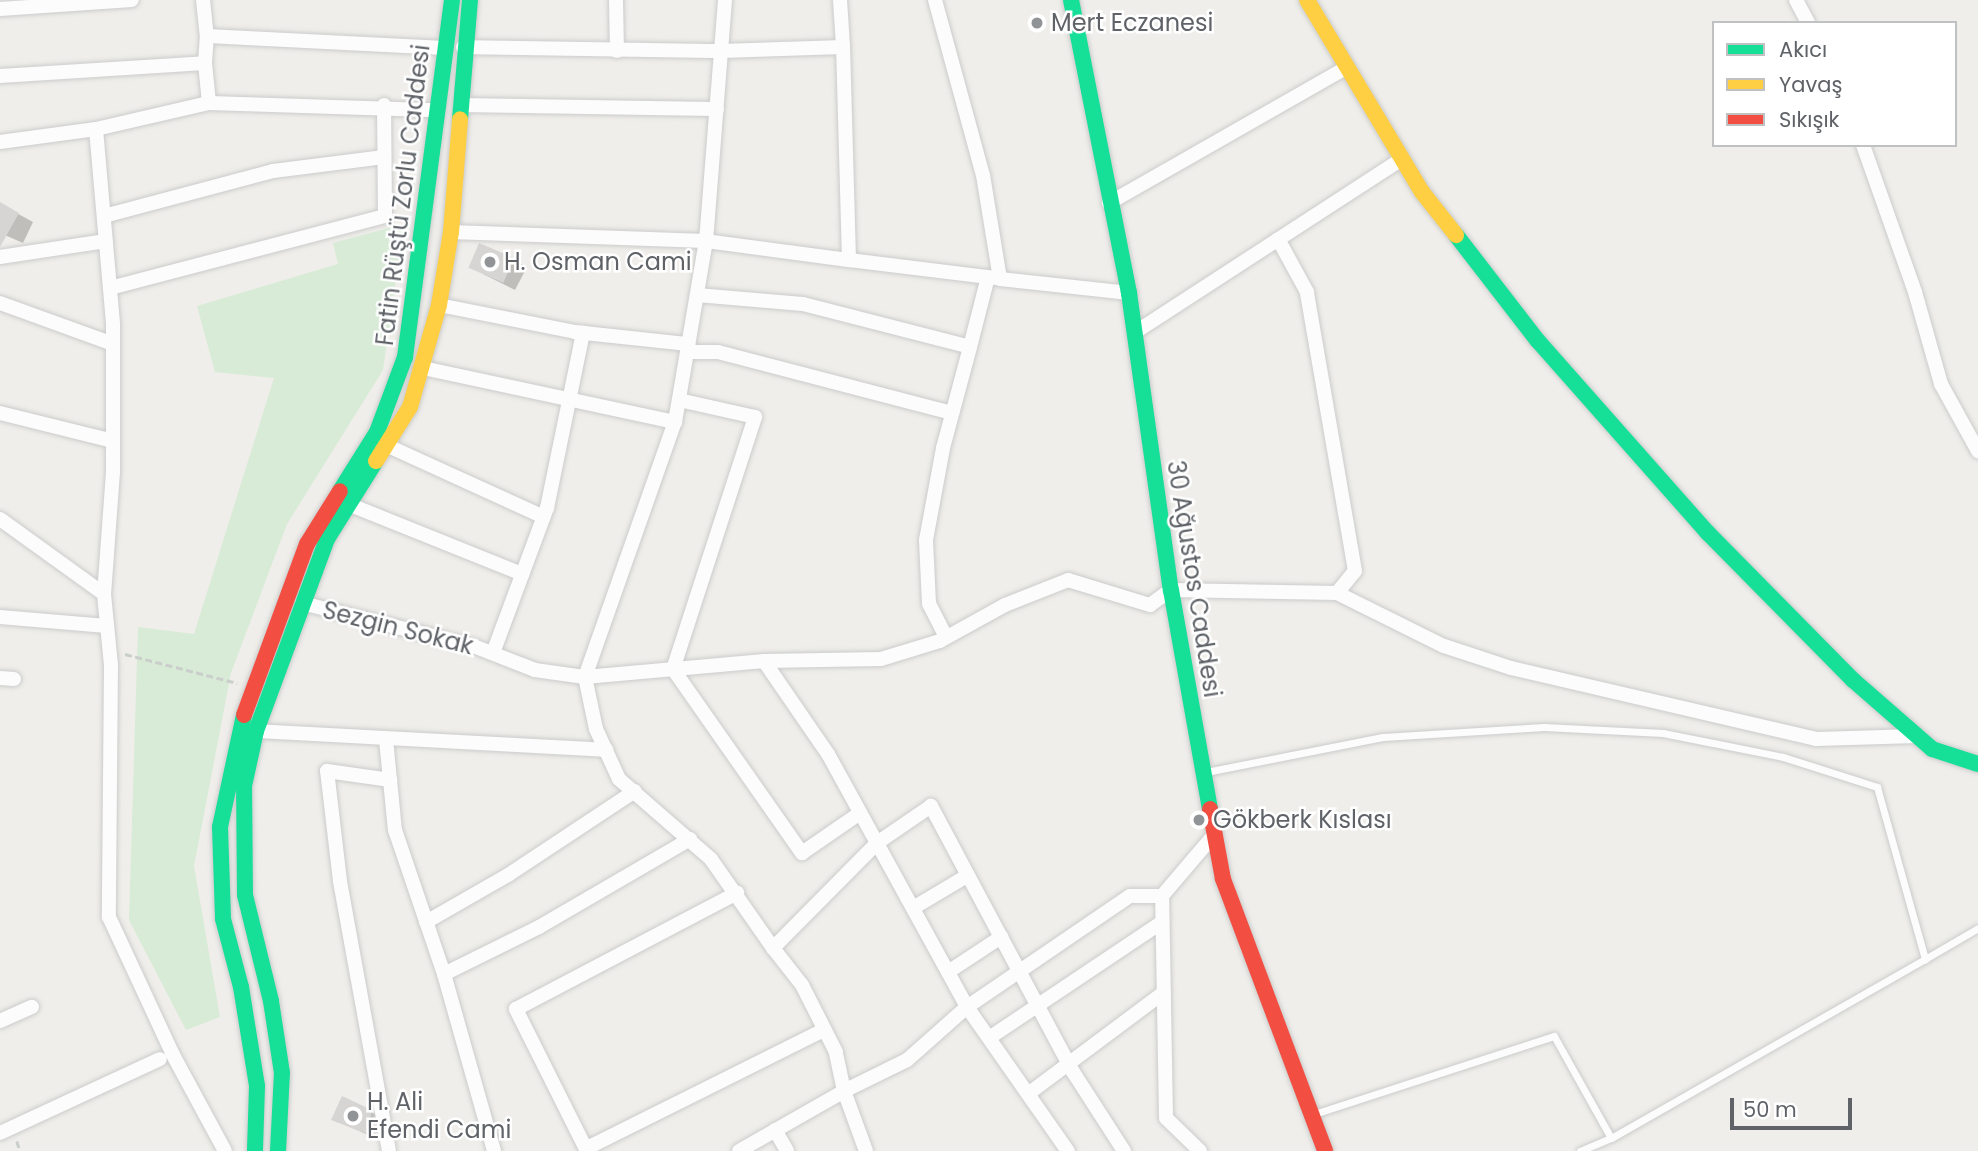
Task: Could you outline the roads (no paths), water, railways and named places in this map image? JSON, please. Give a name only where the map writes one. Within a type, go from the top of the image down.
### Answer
[{"type":"main road","name":"Fatin Rüştü Zorlu Caddesi","points":[[256,1151],[257,1086],[241,986],[223,919],[220,827],[242,720],[307,544],[377,432],[405,357],[416,303],[436,110],[452,0]]},
{"type":"main road","name":"Fatin Rüştü Zorlu Caddesi","points":[[278,1151],[282,1073],[271,1001],[245,895],[244,786],[256,731],[302,603],[348,504],[388,446],[410,407],[423,368],[439,305],[451,232],[463,47],[470,0]]},
{"type":"main road","points":[[1307,0],[1422,192],[1538,341],[1708,533],[1853,680],[1932,749],[1978,764]]},
{"type":"main road","name":"30 Ağustos Caddesi","points":[[1075,2],[1109,203],[1129,293],[1171,590],[1223,879],[1325,1151]]},
{"type":"street","points":[[0,9],[132,0]]},
{"type":"street","points":[[203,0],[209,103]]},
{"type":"street","points":[[616,0],[617,51]]},
{"type":"street","points":[[725,0],[706,241],[675,422],[585,677],[606,750],[619,779],[690,839],[737,893],[773,948],[802,985],[836,1052],[844,1091],[866,1151]]},
{"type":"street","points":[[840,0],[849,260]]},
{"type":"street","points":[[935,0],[983,175],[994,278],[970,347],[952,413],[926,540],[929,604],[946,637]]},
{"type":"street","points":[[1796,0],[1807,21]]},
{"type":"street","points":[[207,36],[445,48]]},
{"type":"street","points":[[463,47],[617,51],[843,47]]},
{"type":"street","points":[[0,76],[205,63]]},
{"type":"street","points":[[1109,203],[1347,67]]},
{"type":"street","points":[[0,142],[96,129],[209,103],[384,105],[436,110]]},
{"type":"street","points":[[110,288],[385,216],[384,105]]},
{"type":"street","points":[[460,105],[717,109]]},
{"type":"street","points":[[96,129],[113,344],[113,441],[104,594],[110,650],[109,917],[172,1053],[225,1151]]},
{"type":"street","points":[[1864,147],[1915,292],[1941,384],[1978,451]]},
{"type":"street","points":[[104,216],[273,171],[384,157]]},
{"type":"street","points":[[1134,333],[1402,159]]},
{"type":"street","points":[[451,232],[706,241],[1129,293]]},
{"type":"street","points":[[1278,239],[1307,292],[1355,571],[1337,593]]},
{"type":"street","points":[[0,257],[106,241]]},
{"type":"street","points":[[697,295],[803,304],[970,347]]},
{"type":"street","points":[[0,303],[113,344]]},
{"type":"street","points":[[439,305],[583,333],[718,352],[952,413]]},
{"type":"street","points":[[493,653],[544,517],[583,333]]},
{"type":"street","points":[[423,368],[571,397],[675,422]]},
{"type":"street","points":[[679,400],[755,417],[673,669],[802,853],[860,813]]},
{"type":"street","points":[[0,413],[113,441]]},
{"type":"street","points":[[388,446],[544,517]]},
{"type":"street","points":[[348,504],[522,575]]},
{"type":"street","points":[[0,519],[104,594]]},
{"type":"street","name":"Sezgin Sokak","points":[[302,603],[493,653],[534,670],[585,677],[764,661],[881,659],[946,637],[1005,605],[1068,580],[1150,605],[1171,590]]},
{"type":"street","points":[[1171,590],[1337,593],[1444,646],[1511,668],[1816,739],[1917,736]]},
{"type":"street","points":[[0,617],[107,626]]},
{"type":"street","points":[[764,661],[828,754],[967,1007],[1064,1150]]},
{"type":"street","points":[[256,731],[606,750]]},
{"type":"street","points":[[386,739],[395,830],[444,974],[494,1151]]},
{"type":"street","points":[[389,1151],[340,881],[327,771],[390,780]]},
{"type":"street","points":[[426,922],[508,875],[635,791]]},
{"type":"street","points":[[773,948],[877,844],[931,806],[1069,1064],[1124,1151]]},
{"type":"street","points":[[1200,1151],[1166,1118],[1161,896],[1214,835]]},
{"type":"street","points":[[444,974],[539,927],[690,839]]},
{"type":"street","points":[[913,908],[967,876]]},
{"type":"street","points":[[737,893],[516,1009],[587,1149],[824,1030]]},
{"type":"street","points":[[739,1151],[844,1091],[907,1060],[967,1007],[1130,897],[1161,896]]},
{"type":"street","points":[[989,1038],[1162,922]]},
{"type":"street","points":[[948,972],[1001,937]]},
{"type":"street","points":[[1028,1094],[1163,993]]},
{"type":"street","points":[[0,1021],[32,1007]]},
{"type":"street","points":[[0,1133],[160,1059]]},
{"type":"street","points":[[775,1130],[787,1151]]},
{"type":"lane","points":[[1202,773],[1383,737],[1544,727],[1663,733],[1783,757],[1877,787],[1925,958]]},
{"type":"lane","points":[[1580,1151],[1611,1138],[1978,928]]},
{"type":"lane","points":[[1310,1116],[1554,1036],[1611,1138]]},
{"type":"place","name":"Mert Eczanesi","points":[[1037,23]]},
{"type":"place","name":"H. Osman Cami","points":[[490,262]]},
{"type":"place","name":"Gökberk Kıslası","points":[[1199,820]]},
{"type":"place","name":"H. Ali Efendi Cami","points":[[353,1116]]}]
